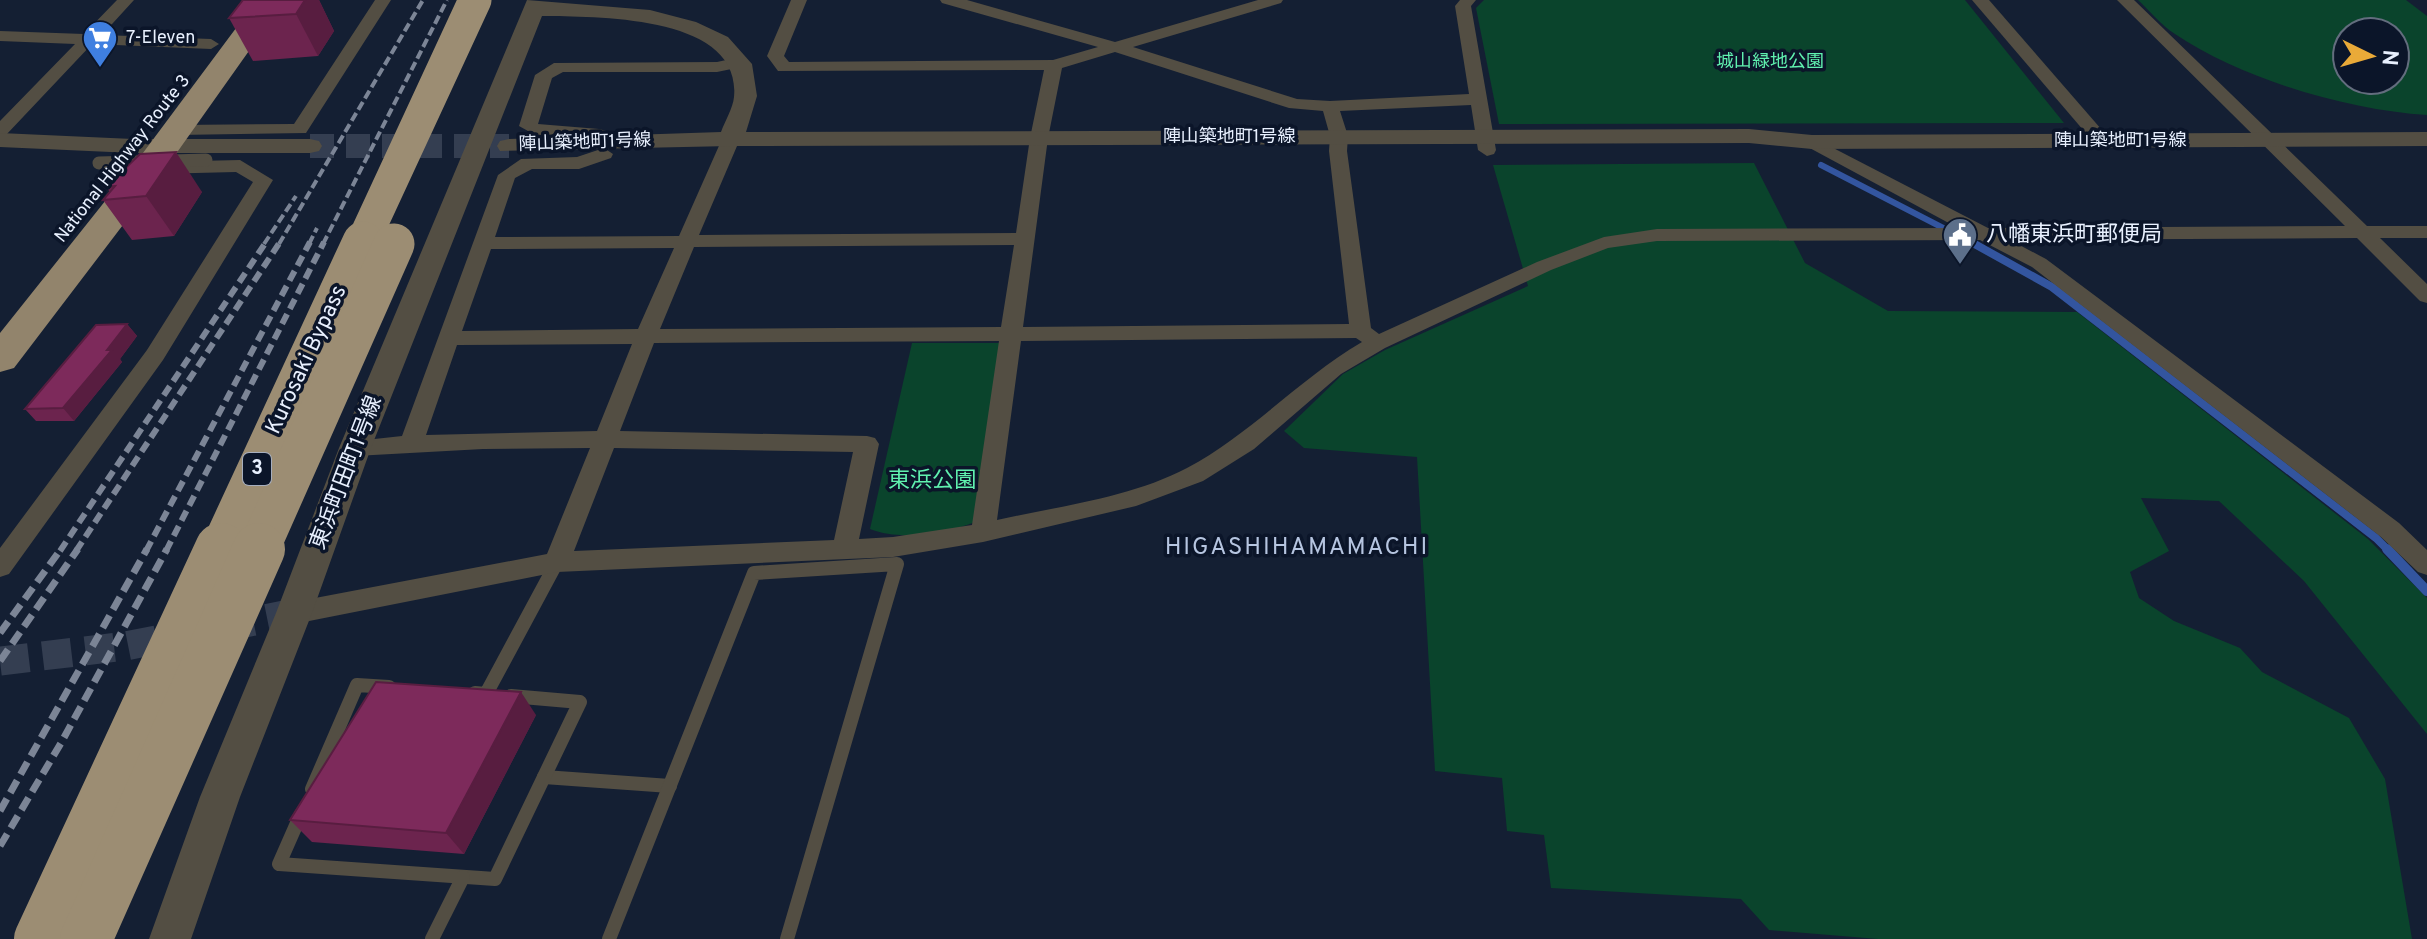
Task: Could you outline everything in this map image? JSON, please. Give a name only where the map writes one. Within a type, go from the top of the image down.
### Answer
[{"type":"highway","name":"National Highway Route 3","points":[[0,317],[156,147],[211,44],[246,0]]},
{"type":"highway","name":"National Highway Route 3","points":[[0,359],[156,147],[271,0]]},
{"type":"highway","name":"Kurosaki Bypass","points":[[40,939],[475,0]]},
{"type":"highway","name":"Kurosaki Bypass","points":[[86,939],[524,3]]},
{"type":"street","points":[[0,131],[126,0]]},
{"type":"street","points":[[156,147],[300,129],[383,0]]},
{"type":"street","points":[[799,0],[775,56],[784,67],[1054,65],[1275,0]]},
{"type":"street","points":[[948,0],[1046,25],[1275,100],[1330,106],[1477,99]]},
{"type":"street","points":[[1468,0],[1463,6],[1485,143]]},
{"type":"street","points":[[1980,0],[2102,141]]},
{"type":"street","points":[[2125,0],[2427,296]]},
{"type":"street","points":[[524,3],[661,18],[721,41],[740,62],[749,89],[745,113],[646,336],[557,562]]},
{"type":"street","name":"東浜町田町1号線","points":[[170,939],[220,797],[294,613],[524,3]]},
{"type":"street","points":[[0,36],[211,44]]},
{"type":"street","points":[[411,443],[507,175],[528,163],[579,163],[613,148],[599,134],[537,131],[528,126],[544,75],[560,67],[717,67],[740,62]]},
{"type":"street","points":[[983,533],[1038,146],[1054,65]]},
{"type":"street","points":[[1330,106],[1369,337]]},
{"type":"street","name":"陣山築地町1号線","points":[[613,148],[1485,143],[1754,151],[1812,142],[2427,139]]},
{"type":"street","points":[[0,140],[156,147],[310,146]]},
{"type":"street","points":[[1812,142],[2039,263],[2390,530],[2427,565]]},
{"type":"street","points":[[0,567],[155,355],[264,180],[240,166],[156,147]]},
{"type":"street","points":[[99,163],[206,160]]},
{"type":"street","points":[[294,613],[557,562],[844,551],[983,533],[1136,497],[1194,475],[1246,443],[1369,337],[1604,243],[1657,235],[2427,232]]},
{"type":"street","points":[[484,243],[1024,239]]},
{"type":"street","points":[[449,338],[1011,333],[1369,337]]},
{"type":"street","points":[[355,448],[411,443],[604,441],[867,444],[844,551]]},
{"type":"lane","points":[[486,694],[557,562]]},
{"type":"lane","points":[[609,939],[754,573],[897,564],[787,939]]},
{"type":"lane","points":[[400,688],[357,685],[279,864],[495,879],[580,702],[457,692]]},
{"type":"lane","points":[[544,777],[670,786]]},
{"type":"lane","points":[[432,939],[463,877]]},
{"type":"green space","name":"城山緑地公園","points":[[1484,0],[1965,0],[2064,123],[1499,124],[1476,8]]},
{"type":"green space","points":[[2138,0],[2406,0],[2427,16],[2427,115],[2363,107],[2296,90],[2231,65],[2175,34]]},
{"type":"green space","points":[[1754,163],[1805,263],[1888,311],[2077,312],[2368,539],[2427,598],[2427,734],[2304,581],[2219,501],[2141,498],[2169,551],[2130,572],[2139,598],[2174,621],[2240,648],[2262,672],[2349,718],[2385,779],[2412,939],[1878,939],[1769,930],[1741,899],[1551,888],[1544,835],[1507,831],[1502,778],[1435,771],[1417,457],[1304,448],[1284,431],[1343,374],[1385,350],[1528,286],[1493,165]]},
{"type":"green space","name":"東浜公園","points":[[912,343],[1006,343],[975,522],[937,533],[895,535],[870,529]]},
{"type":"building","points":[[243,0],[305,0],[296,14],[229,18]]},
{"type":"building","points":[[176,152],[146,196],[103,200],[115,186],[106,187],[140,154]]},
{"type":"building","points":[[127,324],[107,350],[112,350],[63,408],[25,409],[96,325]]},
{"type":"building","points":[[376,682],[521,692],[446,833],[290,820]]},
{"type":"waterway","points":[[1821,165],[1949,231]]},
{"type":"waterway","points":[[1961,236],[1975,244]]},
{"type":"waterway","points":[[1971,242],[2052,287],[2387,549]]},
{"type":"waterway","points":[[2387,549],[2427,591]]},
{"type":"tunnel","points":[[310,146],[509,146]]},
{"type":"tunnel","points":[[225,627],[294,613]]},
{"type":"tunnel","points":[[0,661],[126,646],[181,635]]},
{"type":"railway","points":[[279,244],[423,0]]},
{"type":"railway","points":[[323,244],[447,0]]},
{"type":"railway","points":[[264,244],[296,196]]},
{"type":"railway","points":[[310,242],[317,228]]},
{"type":"railway","points":[[60,551],[266,242]]},
{"type":"railway","points":[[76,551],[280,242]]},
{"type":"railway","points":[[146,551],[310,242]]},
{"type":"railway","points":[[166,551],[324,242]]},
{"type":"railway","points":[[0,633],[61,549]]},
{"type":"railway","points":[[0,661],[78,549]]},
{"type":"railway","points":[[0,811],[147,549]]},
{"type":"railway","points":[[0,846],[61,743],[167,549]]},
{"type":"place","name":"7-Eleven","points":[[100,69]]},
{"type":"place","name":"八幡東浜町郵便局","points":[[1960,266]]},
{"type":"district","name":"HIGASHIHAMAMACHI","points":[[1297,548]]}]
